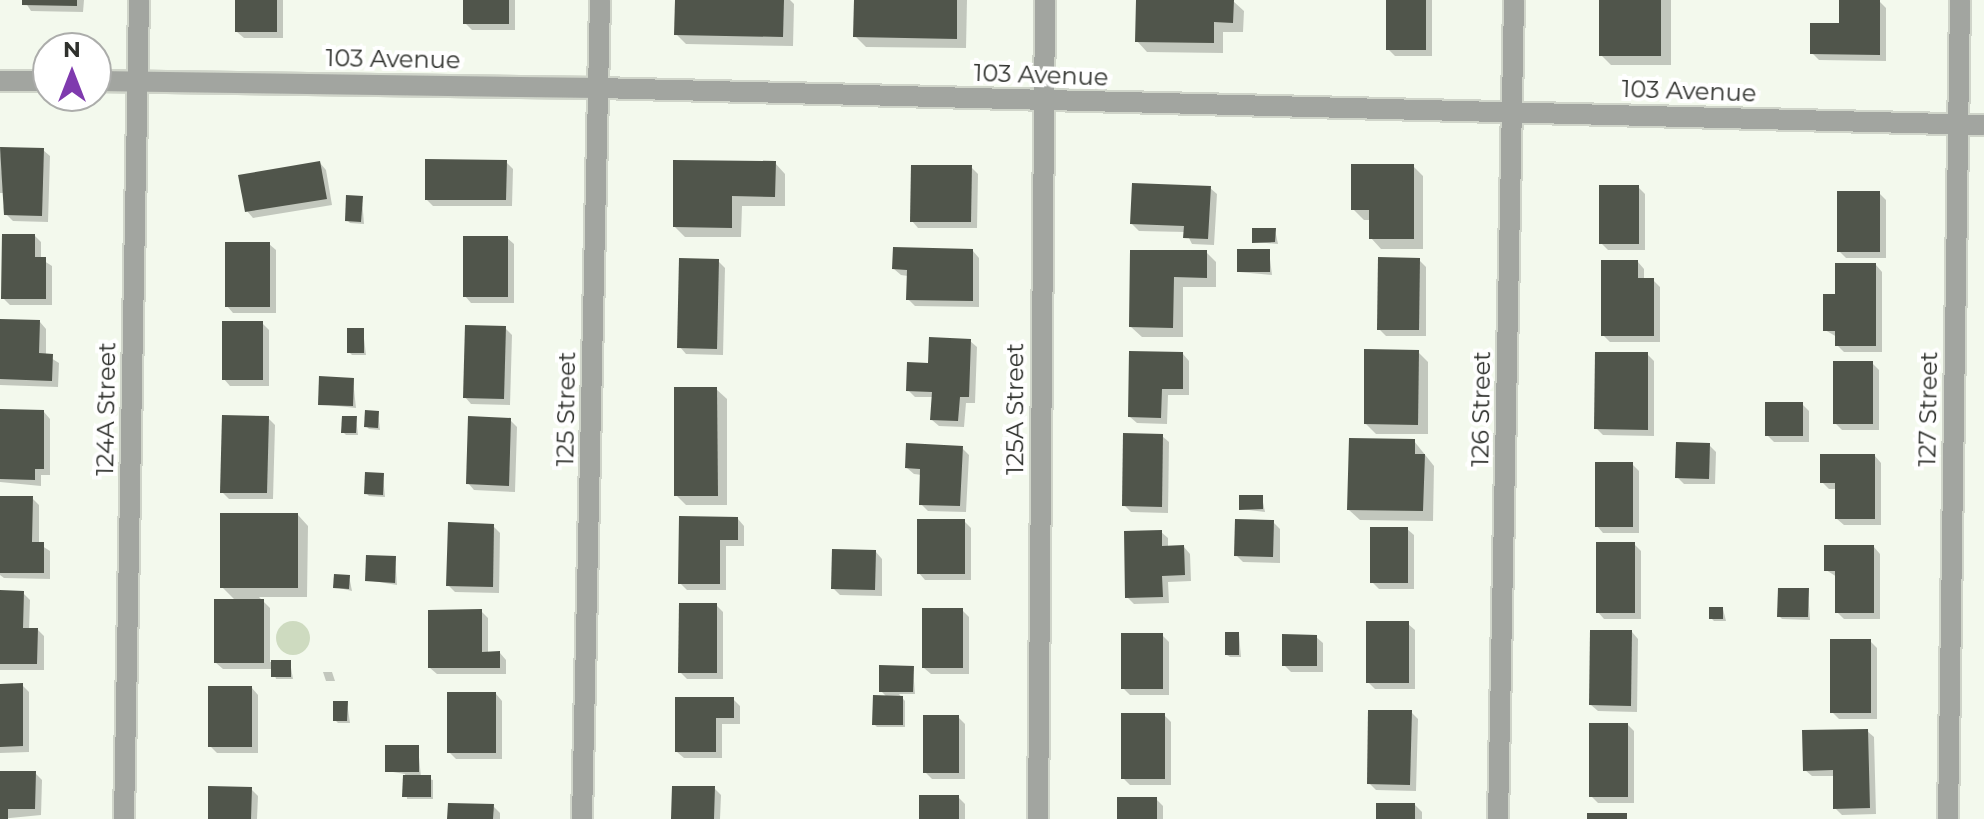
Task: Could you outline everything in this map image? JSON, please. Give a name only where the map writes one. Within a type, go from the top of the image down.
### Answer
[{"type":"street","name":"124A Street","points":[[124,819],[139,0]]},
{"type":"street","name":"125 Street","points":[[582,819],[600,0]]},
{"type":"street","name":"125A Street","points":[[1038,819],[1045,0]]},
{"type":"street","name":"126 Street","points":[[1498,819],[1514,0]]},
{"type":"street","name":"127 Street","points":[[1948,819],[1960,0]]},
{"type":"street","points":[[0,81],[32,81]]},
{"type":"street","name":"103 Avenue","points":[[112,81],[599,88],[1984,125]]},
{"type":"green space","points":[[293,621],[305,626],[310,638],[305,650],[293,655],[281,650],[276,638],[281,626]]},
{"type":"building","points":[[22,0],[77,0],[77,6],[22,5]]},
{"type":"building","points":[[235,0],[277,0],[277,32],[235,32]]},
{"type":"building","points":[[463,0],[509,0],[509,24],[463,24]]},
{"type":"building","points":[[675,0],[784,0],[783,37],[674,35]]},
{"type":"building","points":[[854,0],[957,0],[957,39],[853,37]]},
{"type":"building","points":[[1136,0],[1234,0],[1233,23],[1214,22],[1214,43],[1135,42]]},
{"type":"building","points":[[1386,0],[1426,0],[1426,50],[1386,50]]},
{"type":"building","points":[[1599,0],[1661,0],[1661,56],[1599,56]]},
{"type":"building","points":[[1839,0],[1880,0],[1880,55],[1810,54],[1810,23],[1839,23]]},
{"type":"building","points":[[0,147],[44,148],[42,216],[4,215]]},
{"type":"building","points":[[425,159],[507,160],[506,200],[425,200]]},
{"type":"building","points":[[673,160],[776,161],[775,197],[732,196],[732,228],[673,227]]},
{"type":"building","points":[[320,161],[327,199],[245,212],[238,175]]},
{"type":"building","points":[[1351,164],[1414,164],[1414,239],[1369,239],[1369,210],[1351,210]]},
{"type":"building","points":[[911,165],[972,165],[971,222],[910,222]]},
{"type":"building","points":[[1132,183],[1211,186],[1208,239],[1183,238],[1184,226],[1130,224]]},
{"type":"building","points":[[1599,185],[1639,185],[1639,244],[1599,244]]},
{"type":"building","points":[[1837,191],[1880,191],[1880,252],[1837,252]]},
{"type":"building","points":[[346,195],[363,196],[361,222],[345,221]]},
{"type":"building","points":[[1252,228],[1276,228],[1275,242],[1252,243]]},
{"type":"building","points":[[2,234],[35,234],[35,257],[46,257],[46,299],[1,299]]},
{"type":"building","points":[[463,236],[508,236],[508,297],[463,297]]},
{"type":"building","points":[[225,242],[270,242],[270,307],[225,307]]},
{"type":"building","points":[[893,247],[973,249],[973,301],[906,300],[907,270],[892,269]]},
{"type":"building","points":[[1237,249],[1270,249],[1270,272],[1237,272]]},
{"type":"building","points":[[1130,250],[1207,250],[1207,278],[1174,277],[1173,328],[1129,327]]},
{"type":"building","points":[[1378,257],[1420,258],[1419,330],[1377,330]]},
{"type":"building","points":[[679,258],[719,259],[717,349],[677,348]]},
{"type":"building","points":[[1601,260],[1638,260],[1638,278],[1654,278],[1654,336],[1601,336]]},
{"type":"building","points":[[1835,263],[1876,263],[1876,346],[1835,346],[1835,331],[1823,331],[1823,294],[1835,294]]},
{"type":"building","points":[[0,319],[40,320],[39,353],[53,354],[52,381],[0,379]]},
{"type":"building","points":[[222,321],[263,321],[263,380],[222,380]]},
{"type":"building","points":[[465,325],[506,326],[504,399],[463,398]]},
{"type":"building","points":[[347,328],[364,328],[364,353],[347,353]]},
{"type":"building","points":[[929,337],[971,339],[969,397],[960,397],[958,421],[930,420],[932,392],[906,391],[907,362],[928,363]]},
{"type":"building","points":[[1364,349],[1419,350],[1418,425],[1364,424]]},
{"type":"building","points":[[1129,351],[1183,352],[1183,389],[1162,389],[1161,418],[1128,417]]},
{"type":"building","points":[[1595,352],[1648,352],[1648,430],[1594,429]]},
{"type":"building","points":[[1833,361],[1873,361],[1873,424],[1833,424]]},
{"type":"building","points":[[319,376],[354,378],[353,406],[318,405]]},
{"type":"building","points":[[674,387],[717,387],[718,496],[674,496]]},
{"type":"building","points":[[1765,402],[1803,402],[1803,436],[1765,436]]},
{"type":"building","points":[[0,409],[44,410],[44,469],[35,469],[35,480],[0,479]]},
{"type":"building","points":[[365,410],[379,411],[378,428],[364,427]]},
{"type":"building","points":[[222,415],[269,416],[267,493],[220,493]]},
{"type":"building","points":[[342,416],[357,416],[356,433],[341,433]]},
{"type":"building","points":[[468,416],[511,418],[509,486],[466,484]]},
{"type":"building","points":[[1123,433],[1163,434],[1162,507],[1122,506]]},
{"type":"building","points":[[1349,438],[1415,439],[1415,454],[1425,454],[1423,511],[1347,510]]},
{"type":"building","points":[[1676,442],[1710,443],[1709,479],[1675,478]]},
{"type":"building","points":[[906,443],[963,446],[960,506],[919,505],[920,469],[905,468]]},
{"type":"building","points":[[1820,454],[1875,454],[1875,519],[1835,519],[1835,483],[1820,483]]},
{"type":"building","points":[[1595,462],[1633,462],[1633,527],[1595,527]]},
{"type":"building","points":[[365,472],[384,473],[383,495],[364,494]]},
{"type":"building","points":[[1239,495],[1263,495],[1263,509],[1239,510]]},
{"type":"building","points":[[0,496],[33,496],[32,542],[44,542],[44,573],[0,573]]},
{"type":"building","points":[[220,513],[298,513],[298,588],[220,588]]},
{"type":"building","points":[[679,516],[738,517],[738,540],[720,540],[720,584],[678,584]]},
{"type":"building","points":[[917,519],[965,519],[965,574],[917,574]]},
{"type":"building","points":[[1235,519],[1274,520],[1273,557],[1234,556]]},
{"type":"building","points":[[448,522],[494,524],[493,587],[446,586]]},
{"type":"building","points":[[1370,527],[1408,527],[1408,583],[1370,583]]},
{"type":"building","points":[[1162,530],[1162,546],[1184,545],[1185,575],[1162,576],[1163,597],[1125,598],[1124,531]]},
{"type":"building","points":[[1596,542],[1635,542],[1635,613],[1596,613]]},
{"type":"building","points":[[1824,545],[1874,545],[1874,613],[1835,613],[1835,571],[1824,571]]},
{"type":"building","points":[[832,549],[876,550],[875,590],[831,589]]},
{"type":"building","points":[[366,555],[396,556],[395,583],[365,581]]},
{"type":"building","points":[[334,574],[350,575],[349,589],[333,588]]},
{"type":"building","points":[[1778,588],[1809,588],[1808,617],[1777,617]]},
{"type":"building","points":[[0,590],[24,591],[23,628],[38,628],[37,664],[0,664]]},
{"type":"building","points":[[214,599],[264,599],[264,663],[214,663]]},
{"type":"building","points":[[679,603],[717,603],[717,673],[678,673]]},
{"type":"building","points":[[1709,607],[1723,607],[1723,619],[1709,619]]},
{"type":"building","points":[[922,608],[963,608],[963,668],[922,668]]},
{"type":"building","points":[[482,609],[482,652],[500,651],[500,668],[428,668],[428,610]]},
{"type":"building","points":[[1366,621],[1409,621],[1409,683],[1366,683]]},
{"type":"building","points":[[1590,630],[1632,630],[1631,706],[1589,705]]},
{"type":"building","points":[[1225,632],[1239,632],[1239,655],[1225,655]]},
{"type":"building","points":[[1121,633],[1163,633],[1163,689],[1121,689]]},
{"type":"building","points":[[1282,634],[1317,635],[1317,666],[1282,666]]},
{"type":"building","points":[[1830,639],[1871,639],[1871,713],[1830,713]]},
{"type":"building","points":[[271,660],[291,660],[291,677],[271,677]]},
{"type":"building","points":[[879,665],[914,666],[913,692],[879,692]]},
{"type":"building","points":[[23,683],[23,746],[0,747],[0,684]]},
{"type":"building","points":[[208,686],[252,686],[252,747],[208,747]]},
{"type":"building","points":[[447,692],[496,692],[496,753],[447,753]]},
{"type":"building","points":[[873,695],[903,696],[903,725],[872,725]]},
{"type":"building","points":[[675,697],[734,697],[734,718],[716,718],[716,752],[675,752]]},
{"type":"building","points":[[333,701],[348,701],[347,721],[333,721]]},
{"type":"building","points":[[1368,710],[1412,710],[1410,785],[1367,784]]},
{"type":"building","points":[[1121,713],[1165,713],[1165,779],[1121,779]]},
{"type":"building","points":[[923,715],[959,715],[959,773],[923,773]]},
{"type":"building","points":[[1589,723],[1628,723],[1628,797],[1589,797]]},
{"type":"building","points":[[1868,729],[1870,808],[1833,809],[1833,770],[1803,771],[1802,730]]},
{"type":"building","points":[[385,745],[419,745],[419,772],[385,772]]},
{"type":"building","points":[[0,771],[36,771],[35,809],[8,809],[8,819],[0,819]]},
{"type":"building","points":[[403,775],[431,775],[431,797],[402,797]]},
{"type":"building","points":[[208,786],[252,787],[251,819],[208,819]]},
{"type":"building","points":[[672,786],[715,786],[714,819],[671,819]]},
{"type":"building","points":[[919,795],[959,795],[959,819],[919,819]]},
{"type":"building","points":[[1117,797],[1157,797],[1157,819],[1117,819]]},
{"type":"building","points":[[448,803],[494,804],[493,819],[447,819]]},
{"type":"building","points":[[1376,803],[1415,803],[1415,819],[1376,819]]},
{"type":"building","points":[[1587,813],[1627,813],[1627,819],[1587,819]]}]
